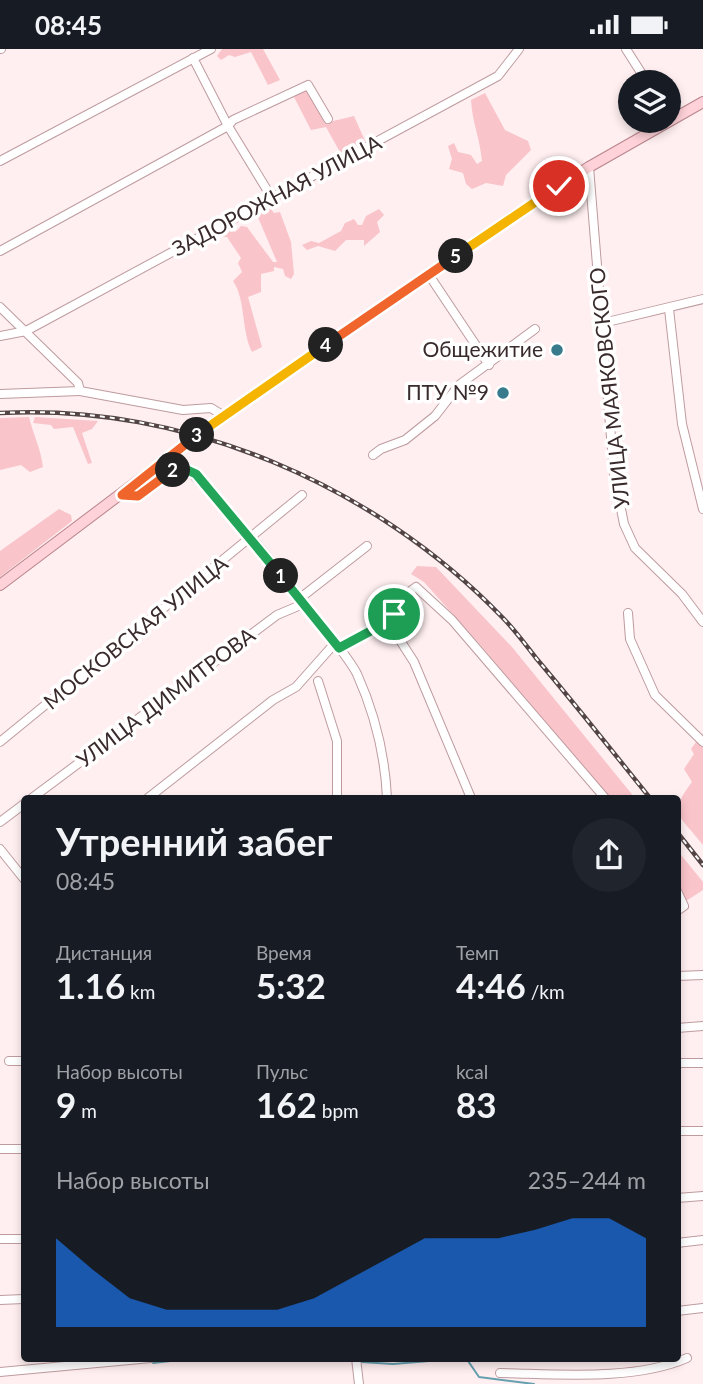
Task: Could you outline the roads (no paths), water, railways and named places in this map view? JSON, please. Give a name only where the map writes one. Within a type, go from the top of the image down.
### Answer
[{"type":"main road","points":[[681,114],[703,102]]},
{"type":"main road","points":[[0,585],[224,416],[589,167],[647,133]]},
{"type":"street","points":[[0,161],[211,49]]},
{"type":"street","name":"ЗАДОРОЖНАЯ УЛИЦА","points":[[0,336],[26,331],[498,76],[519,49]]},
{"type":"street","points":[[626,49],[640,70]]},
{"type":"street","points":[[193,58],[228,127],[272,198]]},
{"type":"street","points":[[0,251],[228,127],[233,120],[308,85],[328,119]]},
{"type":"street","name":"УЛИЦА МАЯКОВСКОГО","points":[[589,167],[614,474],[624,524],[635,548],[682,594],[703,622]]},
{"type":"street","points":[[429,275],[489,365]]},
{"type":"street","points":[[603,323],[703,299]]},
{"type":"street","points":[[0,307],[78,383],[80,391]]},
{"type":"street","points":[[669,309],[682,424],[703,509]]},
{"type":"street","points":[[373,456],[381,449],[405,440],[435,416],[459,385],[535,329]]},
{"type":"street","points":[[0,394],[80,391],[169,408],[211,408],[224,416]]},
{"type":"street","points":[[122,495],[138,496],[174,469],[183,468],[196,474],[251,538],[337,645],[356,673],[381,741],[387,795]]},
{"type":"street","name":"МОСКОВСКАЯ УЛИЦА","points":[[0,742],[302,495]]},
{"type":"street","name":"УЛИЦА ДИМИТРОВА","points":[[36,795],[277,615],[301,601],[367,546]]},
{"type":"street","points":[[152,795],[273,700],[296,687],[337,645],[387,620],[405,595],[416,587],[452,620],[602,795]]},
{"type":"street","points":[[628,613],[630,639],[655,695],[703,742]]},
{"type":"street","points":[[387,620],[414,662],[470,795]]},
{"type":"street","points":[[318,681],[337,741],[337,795]]},
{"type":"street","points":[[0,822],[21,806]]},
{"type":"street","points":[[0,849],[21,875]]},
{"type":"street","points":[[681,976],[703,975]]},
{"type":"street","points":[[681,1028],[703,1026]]},
{"type":"street","points":[[9,1061],[21,1061]]},
{"type":"street","points":[[681,1063],[703,1063]]},
{"type":"street","points":[[681,1131],[703,1131]]},
{"type":"street","points":[[0,1149],[21,1149]]},
{"type":"street","points":[[681,1198],[703,1196]]},
{"type":"street","points":[[0,1239],[21,1238]]},
{"type":"street","points":[[681,1243],[703,1240]]},
{"type":"street","points":[[0,1300],[21,1299]]},
{"type":"street","points":[[681,1311],[703,1308]]},
{"type":"street","points":[[681,1361],[687,1358]]},
{"type":"street","points":[[0,1372],[108,1362]]},
{"type":"street","points":[[356,1362],[359,1384]]},
{"type":"street","points":[[500,1373],[606,1374],[661,1370],[678,1362]]},
{"type":"waterway","points":[[153,1363],[162,1362]]},
{"type":"waterway","points":[[361,1362],[417,1362]]},
{"type":"waterway","points":[[469,1362],[479,1377],[534,1384]]},
{"type":"railway","points":[[0,413],[69,413],[138,422],[206,438],[272,462],[336,492],[396,528],[452,570],[502,617],[648,795]]},
{"type":"railway","points":[[681,837],[703,865]]},
{"type":"place","name":"Общежитие","points":[[557,350]]},
{"type":"place","name":"ПТУ №9","points":[[503,393]]}]
